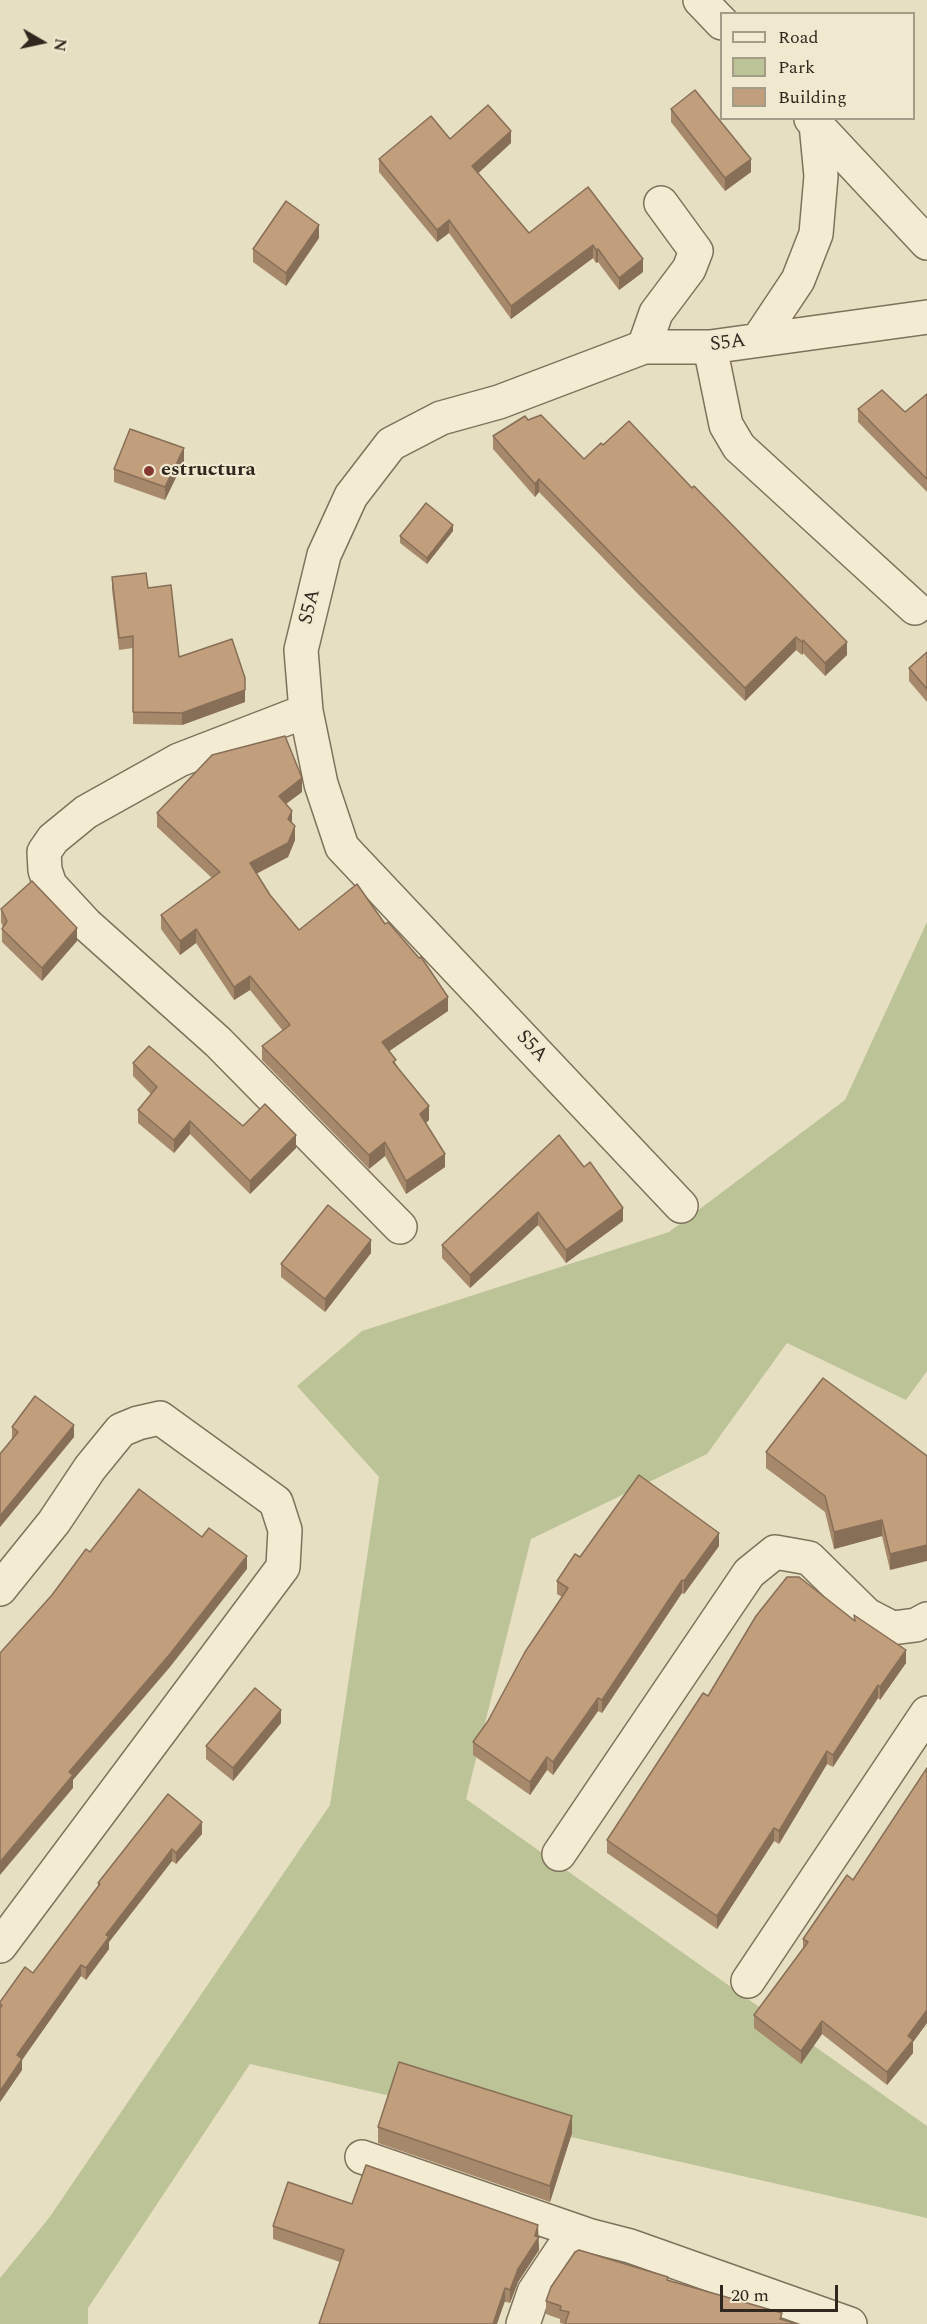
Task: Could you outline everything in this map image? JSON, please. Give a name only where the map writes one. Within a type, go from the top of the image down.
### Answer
[{"type":"street","points":[[700,0],[720,21]]},
{"type":"street","points":[[813,121],[927,243]]},
{"type":"street","points":[[758,340],[798,280],[816,234],[821,177],[813,121]]},
{"type":"street","points":[[644,347],[656,313],[689,269],[696,251],[661,203]]},
{"type":"street","name":"S5A","points":[[681,1206],[342,847],[321,784],[306,711],[301,650],[324,555],[351,496],[391,444],[441,418],[500,402],[644,347],[710,347],[927,317]]},
{"type":"street","points":[[710,347],[726,424],[739,447],[915,608]]},
{"type":"street","points":[[306,711],[179,760],[86,812],[53,839],[44,852],[45,870],[50,885],[86,924],[218,1042],[400,1227]]},
{"type":"street","points":[[0,1589],[54,1522],[90,1468],[122,1430],[138,1423],[160,1418],[276,1502],[285,1530],[283,1567],[0,1946]]},
{"type":"street","points":[[559,1854],[750,1573],[775,1552],[809,1558],[867,1615],[892,1628],[916,1625],[927,1619]]},
{"type":"street","points":[[748,1981],[927,1713]]},
{"type":"street","points":[[362,2157],[591,2236],[630,2246],[850,2324]]},
{"type":"street","points":[[523,2324],[534,2292],[562,2250],[591,2236]]},
{"type":"green space","points":[[927,922],[927,1371],[906,1400],[787,1343],[707,1454],[531,1539],[466,1799],[927,2126],[927,2218],[250,2064],[88,2308],[88,2324],[0,2324],[0,2278],[49,2218],[330,1805],[379,1477],[297,1386],[362,1331],[669,1232],[845,1100]]},
{"type":"building","points":[[695,90],[751,159],[725,178],[671,109]]},
{"type":"building","points":[[488,105],[511,131],[472,166],[529,233],[588,187],[643,259],[619,278],[593,245],[511,306],[449,220],[437,230],[379,159],[431,116],[450,139]]},
{"type":"building","points":[[286,201],[319,225],[286,273],[253,249]]},
{"type":"building","points":[[882,390],[905,412],[927,394],[927,479],[858,409]]},
{"type":"building","points":[[541,415],[584,459],[629,421],[692,488],[694,486],[847,642],[825,663],[803,640],[802,642],[796,637],[745,688],[539,479],[535,484],[493,436],[525,416],[528,420]]},
{"type":"building","name":"estructura","points":[[130,429],[184,448],[165,487],[114,469]]},
{"type":"building","points":[[426,503],[453,525],[427,558],[400,536]]},
{"type":"building","points":[[146,573],[148,588],[171,585],[179,657],[232,639],[245,678],[245,690],[182,713],[133,712],[133,636],[119,638],[112,577]]},
{"type":"building","points":[[927,652],[927,689],[909,668]]},
{"type":"building","points":[[285,736],[302,778],[279,796],[292,811],[288,819],[295,826],[288,843],[250,863],[270,895],[299,930],[357,884],[385,924],[388,922],[419,958],[421,957],[448,997],[382,1042],[396,1060],[393,1062],[429,1106],[420,1114],[445,1154],[406,1181],[385,1142],[369,1155],[262,1046],[290,1025],[250,976],[234,987],[196,929],[180,941],[161,915],[220,872],[157,813],[212,755]]},
{"type":"building","points":[[32,881],[77,928],[42,968],[2,929],[7,921],[1,909]]},
{"type":"building","points":[[149,1046],[243,1126],[265,1104],[296,1135],[250,1181],[190,1121],[174,1140],[138,1110],[157,1087],[133,1063]]},
{"type":"building","points":[[559,1135],[584,1167],[590,1162],[623,1208],[566,1250],[538,1212],[470,1275],[442,1245]]},
{"type":"building","points":[[328,1205],[371,1240],[325,1299],[281,1264]]},
{"type":"building","points":[[823,1378],[927,1456],[927,1545],[890,1554],[882,1520],[834,1532],[825,1496],[766,1452]]},
{"type":"building","points":[[35,1396],[74,1425],[0,1516],[0,1454],[18,1432],[12,1427]]},
{"type":"building","points":[[639,1475],[719,1533],[684,1581],[682,1580],[602,1700],[598,1698],[553,1762],[547,1757],[530,1782],[473,1742],[488,1721],[525,1652],[568,1588],[557,1581],[575,1554],[580,1557]]},
{"type":"building","points":[[139,1489],[202,1537],[209,1528],[247,1556],[170,1654],[69,1772],[73,1775],[0,1862],[0,1653],[52,1595],[86,1549],[90,1552]]},
{"type":"building","points":[[787,1577],[799,1577],[855,1621],[854,1615],[906,1650],[880,1687],[878,1685],[833,1755],[827,1751],[779,1831],[774,1828],[717,1916],[607,1840],[703,1693],[708,1696],[756,1616]]},
{"type":"building","points":[[255,1688],[281,1710],[233,1768],[206,1746]]},
{"type":"building","points":[[927,1768],[927,2010],[908,2036],[913,2040],[887,2072],[822,2021],[801,2051],[754,2015],[808,1942],[803,1939],[847,1875],[853,1880]]},
{"type":"building","points":[[168,1794],[202,1822],[176,1853],[172,1849],[106,1935],[109,1937],[86,1968],[81,1965],[17,2055],[22,2059],[0,2091],[0,2009],[2,2005],[0,2002],[25,1967],[33,1973],[100,1884],[98,1883]]},
{"type":"building","points":[[399,2062],[572,2116],[550,2186],[378,2127]]},
{"type":"building","points":[[366,2165],[538,2225],[535,2236],[539,2237],[518,2269],[510,2290],[505,2288],[493,2324],[319,2324],[344,2250],[273,2226],[288,2182],[352,2204]]},
{"type":"building","points":[[579,2250],[668,2277],[667,2280],[782,2313],[780,2319],[797,2324],[565,2324],[569,2312],[560,2310],[561,2306],[546,2301],[551,2287],[575,2252]]},
{"type":"place","name":"estructura","points":[[149,471]]}]
